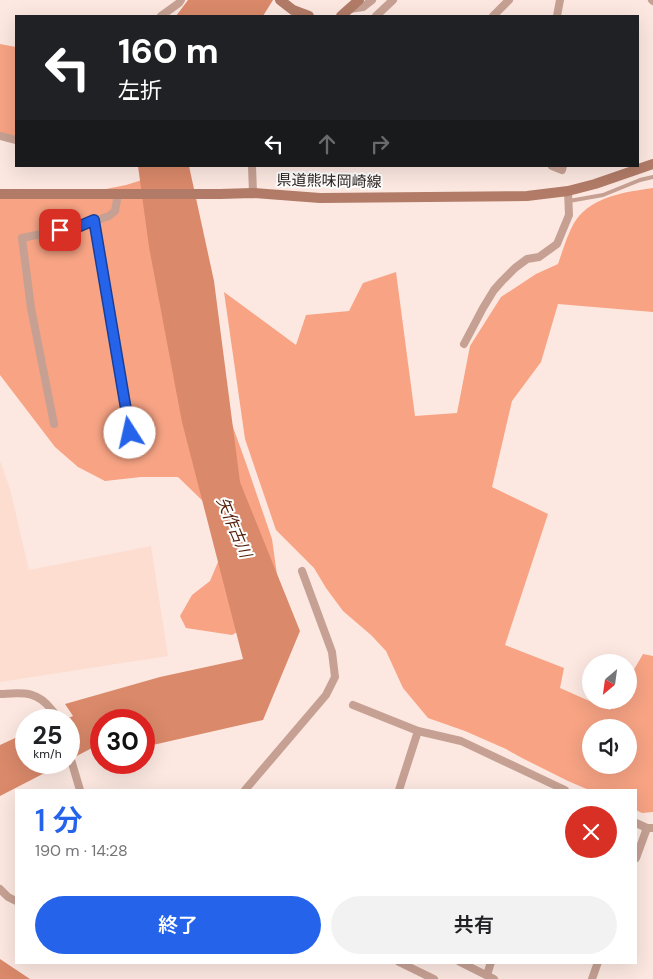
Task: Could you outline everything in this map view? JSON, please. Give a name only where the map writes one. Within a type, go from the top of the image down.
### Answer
[{"type":"main road","points":[[280,0],[293,10],[307,15]]},
{"type":"main road","points":[[342,15],[359,0]]},
{"type":"main road","name":"県道熊味岡崎線","points":[[0,194],[253,193],[320,198],[568,196],[595,184],[653,164]]},
{"type":"street","points":[[162,15],[181,0]]},
{"type":"street","points":[[350,9],[364,7],[372,0]]},
{"type":"street","points":[[377,15],[393,0]]},
{"type":"street","points":[[494,15],[510,0]]},
{"type":"street","points":[[556,15],[560,0]]},
{"type":"street","points":[[0,136],[15,140]]},
{"type":"street","points":[[252,167],[253,193]]},
{"type":"street","points":[[54,424],[31,308],[22,238],[80,226],[109,216],[114,211],[118,194]]},
{"type":"street","points":[[464,344],[483,308],[502,281],[527,259],[539,257],[557,244],[569,215],[568,196]]},
{"type":"street","points":[[94,220],[130,433]]},
{"type":"street","points":[[246,789],[326,694],[335,677],[332,652],[302,571]]},
{"type":"street","points":[[0,694],[24,693],[39,696],[52,709]]},
{"type":"street","points":[[353,705],[418,731],[460,741],[553,788]]},
{"type":"street","points":[[398,789],[418,731]]},
{"type":"street","points":[[75,774],[80,789]]},
{"type":"street","points":[[637,823],[650,828],[637,856]]},
{"type":"street","points":[[0,889],[15,900]]},
{"type":"street","points":[[403,964],[434,979]]},
{"type":"street","points":[[464,964],[490,977],[491,964]]},
{"type":"street","points":[[592,979],[597,964]]},
{"type":"lane","points":[[568,196],[603,194],[653,177]]},
{"type":"shaded area","points":[[0,44],[15,47],[15,139],[0,140]]},
{"type":"shaded area","points":[[155,176],[215,377],[272,539],[277,575],[257,621],[232,635],[186,628],[180,616],[192,595],[210,581],[226,543],[210,508],[178,477],[141,477],[105,481],[78,467],[55,447],[0,375],[0,198],[15,199],[76,195],[126,185]]},
{"type":"shaded area","points":[[653,188],[653,312],[558,304],[541,362],[512,401],[492,487],[548,514],[505,645],[564,668],[560,688],[582,698],[582,709],[638,709],[638,663],[643,654],[653,656],[653,812],[642,813],[637,810],[637,789],[587,789],[506,749],[465,731],[428,718],[403,688],[386,651],[343,611],[314,568],[276,530],[245,439],[224,292],[296,345],[306,315],[349,311],[363,283],[396,272],[415,416],[457,413],[470,346],[501,297],[536,274],[558,264],[576,220],[591,205],[611,197]]},
{"type":"shaded area","points":[[0,461],[10,489],[29,570],[151,546],[168,656],[0,682]]},
{"type":"water","points":[[188,0],[273,0],[264,15],[177,15]]},
{"type":"water","name":"矢作古川","points":[[138,167],[189,167],[214,281],[240,482],[300,631],[263,720],[155,745],[155,709],[90,709],[90,749],[80,754],[80,709],[68,709],[65,704],[160,677],[243,659],[182,422],[149,247]]},
{"type":"water","points":[[15,738],[15,774],[43,774],[0,796],[0,745]]},
{"type":"water","points":[[0,959],[30,979],[0,979]]},
{"type":"route","points":[[60,230],[80,226],[94,220],[130,433]]}]
